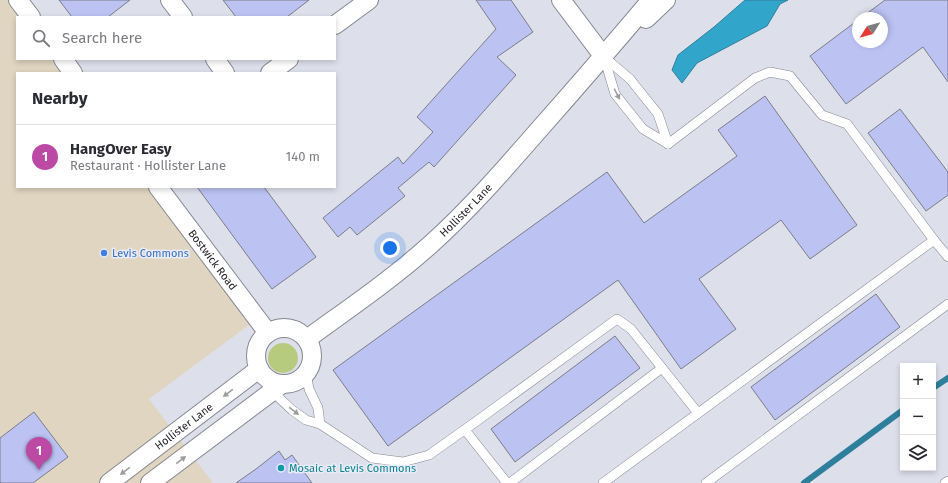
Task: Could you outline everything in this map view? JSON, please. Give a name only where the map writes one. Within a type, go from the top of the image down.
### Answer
[{"type":"street","points":[[18,0],[30,16]]},
{"type":"street","points":[[170,0],[182,16]]},
{"type":"street","points":[[336,24],[369,0]]},
{"type":"street","points":[[561,0],[604,57]]},
{"type":"street","name":"Hollister Lane","points":[[307,339],[399,271],[457,220],[604,57],[651,0]]},
{"type":"street","name":"Hollister Lane","points":[[604,57],[666,0]]},
{"type":"street","points":[[64,60],[72,72]]},
{"type":"street","points":[[216,60],[224,72]]},
{"type":"street","points":[[271,72],[288,60]]},
{"type":"street","name":"Bostwick Road","points":[[159,188],[268,333]]},
{"type":"street","points":[[150,483],[277,388],[299,380],[306,373],[311,366],[312,356],[311,348],[307,339],[294,330],[285,328],[276,329],[268,333],[262,339],[256,353],[259,369],[269,379],[275,382],[277,388]]},
{"type":"street","name":"Hollister Lane","points":[[108,483],[259,369]]},
{"type":"lane","points":[[604,57],[630,79],[658,114],[668,144]]},
{"type":"lane","points":[[604,57],[615,94],[643,130],[668,144]]},
{"type":"lane","points":[[668,144],[755,78],[770,72],[790,76],[822,115],[847,124],[948,258]]},
{"type":"lane","points":[[602,483],[934,240]]},
{"type":"lane","points":[[706,483],[948,304]]},
{"type":"lane","points":[[277,388],[292,410],[306,420],[320,424],[372,458],[403,462],[429,455],[617,319],[631,329],[698,413]]},
{"type":"lane","points":[[465,430],[509,483],[662,368]]},
{"type":"lane","points":[[306,373],[309,389],[318,408],[320,424]]},
{"type":"lane","points":[[945,483],[948,480]]},
{"type":"shaded area","name":"Levis Commons","points":[[0,0],[18,0],[30,16],[16,16],[16,60],[64,60],[72,72],[16,72],[16,188],[159,188],[257,319],[149,399],[213,483],[0,483]]},
{"type":"green space","points":[[283,343],[289,344],[297,352],[297,364],[289,372],[283,373],[277,372],[269,364],[268,358],[269,352],[277,344]]},
{"type":"water","points":[[745,0],[788,0],[780,4],[767,26],[697,63],[682,83],[672,70],[678,55]]},
{"type":"building","points":[[59,0],[130,0],[109,16],[71,16]]},
{"type":"building","points":[[223,0],[309,0],[288,16],[235,16]]},
{"type":"building","points":[[476,0],[511,0],[533,32],[497,57],[516,75],[434,167],[429,162],[398,188],[405,196],[357,235],[350,227],[338,237],[323,218],[398,157],[403,164],[433,132],[417,117],[496,29]]},
{"type":"building","points":[[885,0],[948,0],[948,82],[923,47],[846,104],[810,56],[852,24],[852,48],[888,48],[888,12],[869,12]]},
{"type":"building","points":[[765,96],[857,225],[810,259],[781,220],[699,279],[736,329],[681,369],[618,280],[388,446],[333,370],[607,172],[644,223],[737,156],[718,130]]},
{"type":"building","points":[[900,109],[948,172],[948,195],[926,211],[868,133]]},
{"type":"building","points":[[198,188],[265,188],[316,257],[272,289]]},
{"type":"building","points":[[876,294],[900,327],[775,420],[751,387]]},
{"type":"building","points":[[615,336],[640,368],[515,462],[491,429]]},
{"type":"building","points":[[34,412],[68,457],[33,483],[0,483],[0,438]]},
{"type":"building","name":"Mosaic at Levis Commons","points":[[279,451],[285,460],[292,455],[312,483],[236,483],[256,469]]},
{"type":"waterway","points":[[936,386],[948,378]]},
{"type":"waterway","points":[[804,483],[900,412]]},
{"type":"place","name":"Levis Commons","points":[[104,253]]},
{"type":"place","name":"Mosaic at Levis Commons","points":[[281,468]]},
{"type":"place","name":"HangOver Easy","points":[[39,470]]}]
